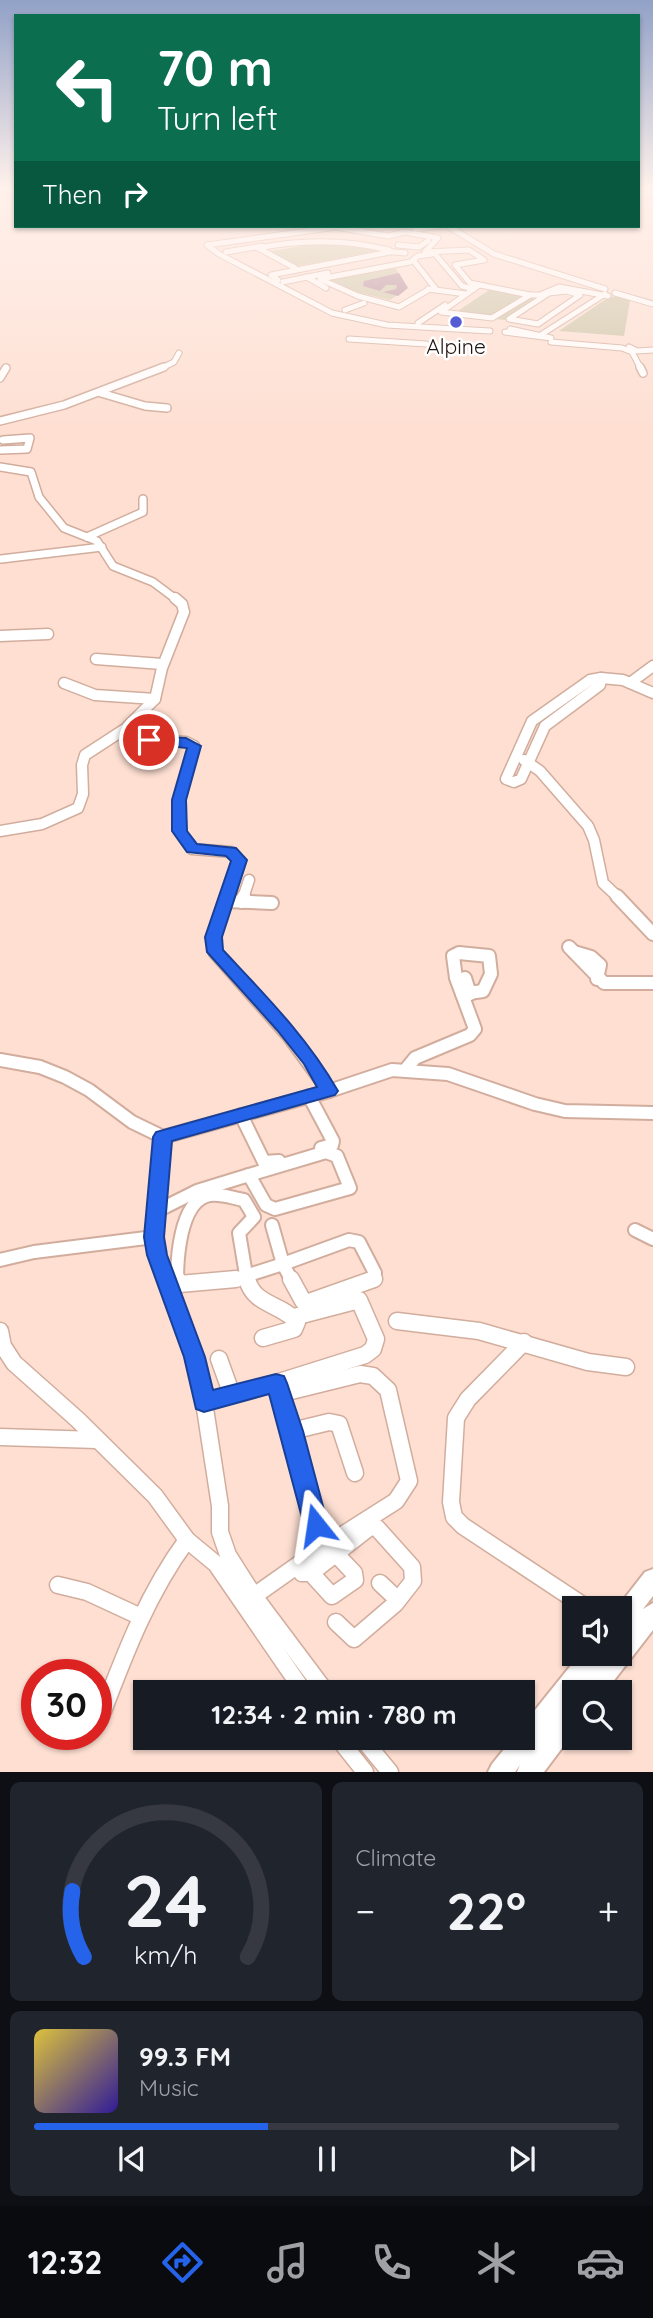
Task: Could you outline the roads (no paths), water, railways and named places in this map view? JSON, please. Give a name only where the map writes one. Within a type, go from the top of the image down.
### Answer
[{"type":"main road","points":[[632,1606],[653,1579]]},
{"type":"main road","points":[[600,1680],[653,1613]]},
{"type":"main road","points":[[500,1772],[584,1666]]},
{"type":"main road","points":[[529,1772],[562,1729]]},
{"type":"street","points":[[254,271],[332,313],[359,320],[403,324]]},
{"type":"street","points":[[254,271],[260,274],[279,271]]},
{"type":"street","points":[[293,271],[271,275],[310,296],[345,310],[393,320],[472,328]]},
{"type":"street","points":[[283,282],[340,271]]},
{"type":"street","points":[[322,274],[347,271]]},
{"type":"street","points":[[352,271],[320,279],[358,296],[399,307],[431,290],[466,294]]},
{"type":"street","points":[[419,271],[431,290]]},
{"type":"street","points":[[419,271],[431,290]]},
{"type":"street","points":[[445,271],[457,286]]},
{"type":"street","points":[[449,271],[462,286],[530,296],[538,296],[559,287],[611,292]]},
{"type":"street","points":[[459,271],[475,287]]},
{"type":"street","points":[[551,271],[611,292],[653,303]]},
{"type":"street","points":[[307,278],[331,291],[364,303],[405,311]]},
{"type":"street","points":[[475,287],[441,312],[495,321],[507,325],[507,330]]},
{"type":"street","points":[[393,320],[431,290]]},
{"type":"street","points":[[310,296],[331,291]]},
{"type":"street","points":[[556,291],[580,294],[536,324],[509,319],[536,302],[556,291]]},
{"type":"street","points":[[545,338],[574,315],[611,292]]},
{"type":"street","points":[[418,323],[458,296]]},
{"type":"street","points":[[495,321],[530,296]]},
{"type":"street","points":[[490,331],[485,327],[521,305],[536,302],[565,305]]},
{"type":"street","points":[[345,310],[364,303]]},
{"type":"street","points":[[526,309],[552,314]]},
{"type":"street","points":[[362,314],[364,317],[450,333],[507,330],[634,351],[653,350]]},
{"type":"street","points":[[430,314],[475,319]]},
{"type":"street","points":[[349,339],[426,344]]},
{"type":"street","points":[[634,351],[643,373]]},
{"type":"street","points":[[0,421],[41,414],[101,393],[174,362],[179,353]]},
{"type":"street","points":[[0,377],[6,368]]},
{"type":"street","points":[[101,393],[145,406],[167,408]]},
{"type":"street","points":[[16,449],[18,438]]},
{"type":"street","points":[[0,450],[27,449],[30,438],[3,440]]},
{"type":"street","points":[[0,467],[31,472],[39,497],[64,528],[87,537],[102,547],[103,553],[120,571],[153,582],[182,604],[184,612],[162,664],[155,699],[120,733],[96,745],[84,756],[84,793],[81,804],[74,812],[42,824],[0,831]]},
{"type":"street","points":[[87,537],[143,512],[143,499]]},
{"type":"street","points":[[1,559],[102,547]]},
{"type":"street","points":[[0,636],[48,634]]},
{"type":"street","points":[[96,659],[162,664]]},
{"type":"street","points":[[630,683],[653,666]]},
{"type":"street","points":[[601,678],[600,685],[542,730],[518,781],[508,781],[506,777],[528,727],[539,715],[590,680],[601,678],[630,683],[653,693]]},
{"type":"street","points":[[64,683],[95,695],[155,699]]},
{"type":"street","points":[[539,715],[552,720]]},
{"type":"street","points":[[528,727],[542,730]]},
{"type":"street","points":[[149,740],[186,742],[194,746],[179,800],[179,831],[192,849],[231,852],[239,860],[213,937],[215,952],[283,1025],[310,1059],[329,1091]]},
{"type":"street","points":[[516,755],[540,771],[588,826],[594,840],[603,883],[634,911],[653,934]]},
{"type":"street","points":[[244,897],[249,880]]},
{"type":"street","points":[[228,896],[272,904]]},
{"type":"street","points":[[572,949],[597,979],[613,984],[653,983]]},
{"type":"street","points":[[406,1069],[415,1058],[470,1035],[475,1029],[465,994],[465,978]]},
{"type":"street","points":[[0,1060],[40,1067],[65,1077],[89,1090],[132,1122],[163,1137],[329,1091],[392,1070],[406,1069],[448,1074],[535,1104],[565,1111],[653,1113]]},
{"type":"street","points":[[241,1115],[264,1162],[270,1163],[332,1145],[333,1141],[309,1096]]},
{"type":"street","points":[[163,1137],[154,1237],[172,1284],[194,1357],[204,1402],[220,1506],[220,1532],[228,1555],[254,1596],[317,1680]]},
{"type":"street","points":[[155,1212],[197,1191],[249,1175],[331,1152],[337,1156],[350,1188],[275,1209],[266,1205],[249,1175]]},
{"type":"street","points":[[172,1284],[190,1208],[203,1196],[244,1200],[254,1217],[239,1233],[243,1275],[260,1301],[285,1309],[297,1322],[294,1329],[263,1339]]},
{"type":"street","points":[[172,1284],[218,1282],[243,1275],[282,1262],[355,1240],[359,1242],[375,1277],[372,1282],[306,1302],[301,1300],[282,1262],[272,1225]]},
{"type":"street","points":[[635,1230],[653,1240]]},
{"type":"street","points":[[0,1260],[34,1252],[154,1237]]},
{"type":"street","points":[[278,1388],[365,1355],[375,1344],[376,1334],[359,1300],[294,1317]]},
{"type":"street","points":[[397,1321],[430,1322],[524,1342],[598,1366],[626,1367]]},
{"type":"street","points":[[0,1331],[3,1346],[15,1363],[155,1496],[187,1540],[216,1564],[296,1680]]},
{"type":"street","points":[[524,1342],[468,1399],[456,1418],[451,1502],[454,1517],[463,1526],[569,1596]]},
{"type":"street","points":[[219,1359],[232,1395]]},
{"type":"street","points":[[204,1402],[360,1374],[373,1376],[388,1390],[409,1481],[396,1502],[304,1570],[254,1596]]},
{"type":"street","points":[[278,1388],[329,1551],[355,1573],[355,1580],[332,1596],[304,1570]]},
{"type":"street","points":[[292,1431],[329,1422],[339,1424],[355,1473]]},
{"type":"street","points":[[0,1437],[97,1440]]},
{"type":"street","points":[[329,1551],[367,1528],[377,1528],[412,1567],[413,1581],[398,1600],[352,1639],[336,1622]]},
{"type":"street","points":[[112,1689],[141,1617],[165,1570],[187,1540]]},
{"type":"street","points":[[380,1583],[398,1600]]},
{"type":"street","points":[[58,1585],[87,1592],[141,1617]]},
{"type":"street","points":[[348,1750],[365,1772]]},
{"type":"street","points":[[372,1750],[390,1772]]},
{"type":"place","name":"Alpine","points":[[456,322]]}]
